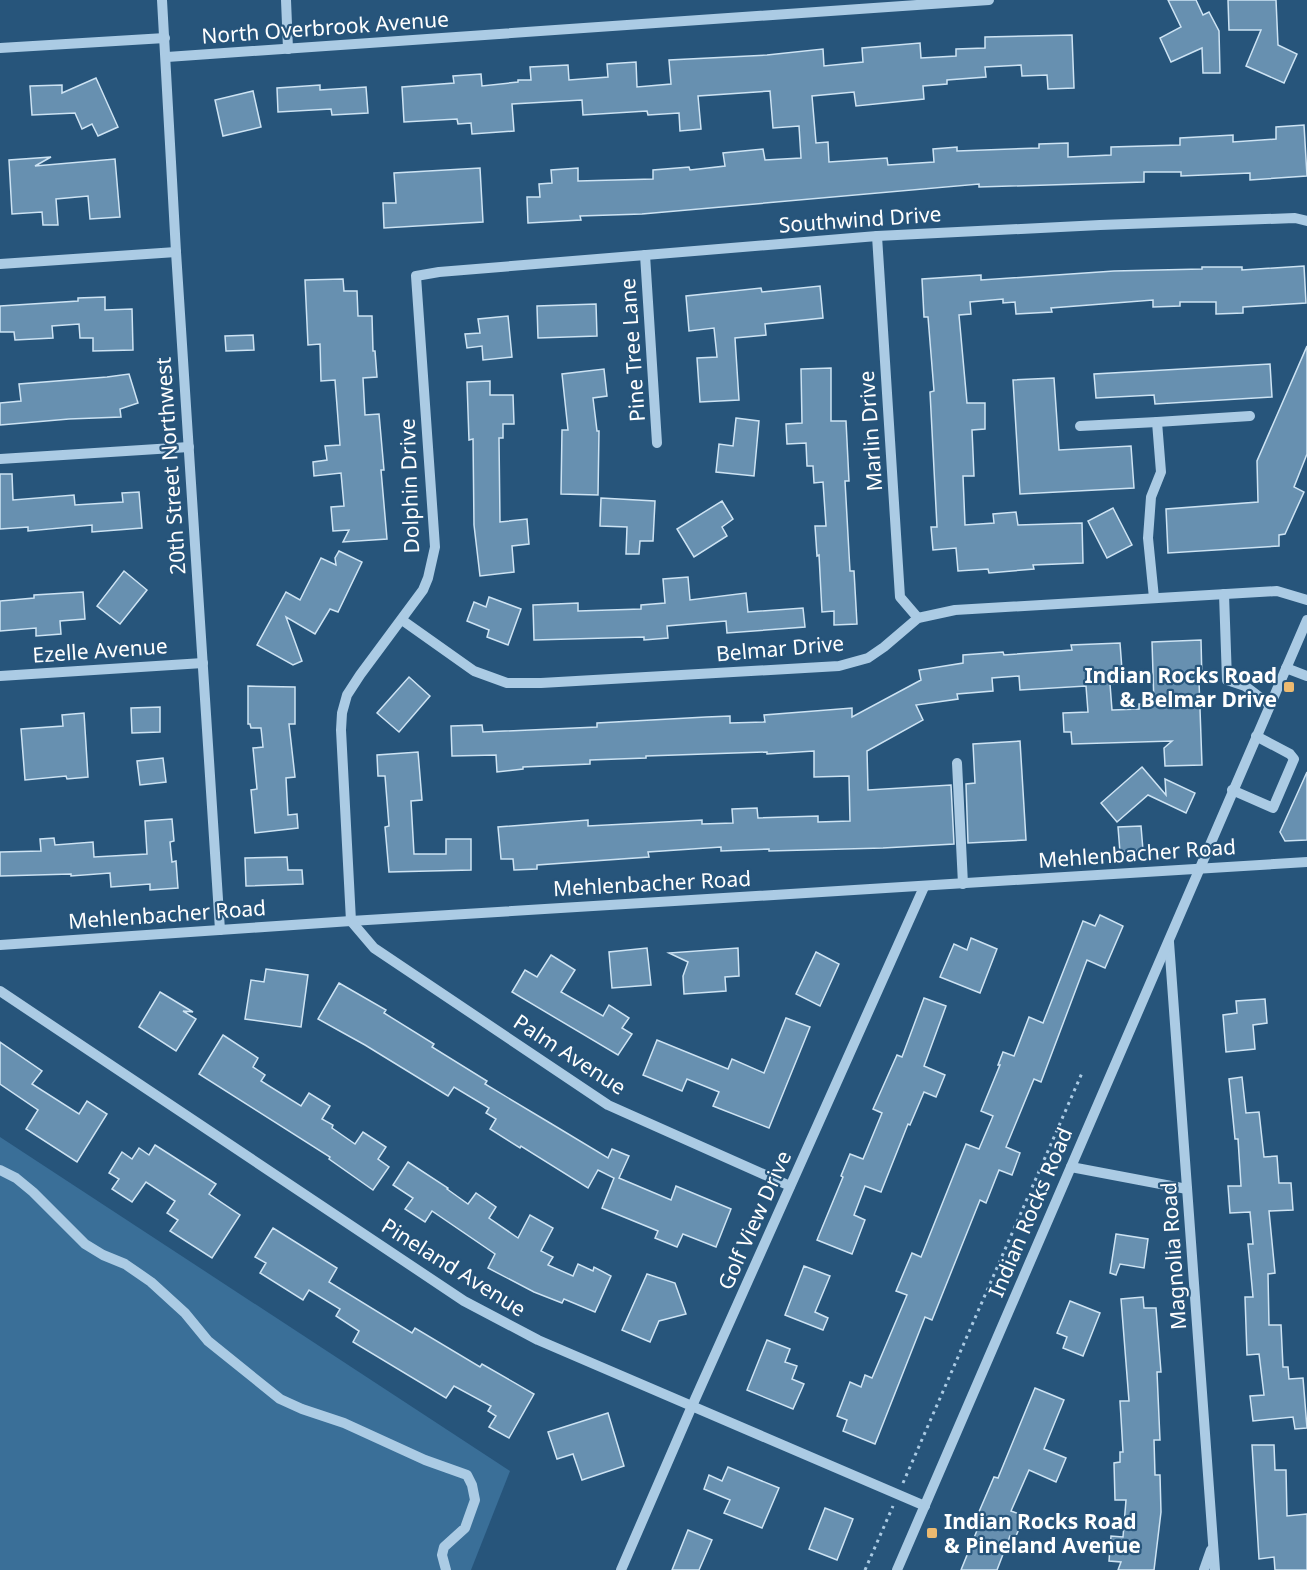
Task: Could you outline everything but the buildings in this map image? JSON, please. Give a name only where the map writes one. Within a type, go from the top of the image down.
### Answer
[{"type":"street","name":"20th Street Northwest","points":[[162,0],[220,930]]},
{"type":"street","points":[[286,0],[288,49]]},
{"type":"street","name":"North Overbrook Avenue","points":[[167,57],[989,0]]},
{"type":"street","points":[[0,48],[165,38]]},
{"type":"street","name":"Southwind Drive","points":[[416,276],[438,272],[877,236],[1100,225],[1295,219],[1307,221]]},
{"type":"street","name":"Marlin Drive","points":[[877,236],[900,597],[918,618]]},
{"type":"street","points":[[0,264],[176,252]]},
{"type":"street","name":"Pine Tree Lane","points":[[645,255],[657,443]]},
{"type":"street","name":"Dolphin Drive","points":[[351,921],[342,713],[347,695],[360,675],[423,590],[435,547],[416,276]]},
{"type":"street","points":[[1080,426],[1250,416]]},
{"type":"street","points":[[1154,598],[1148,538],[1151,496],[1161,472],[1157,422]]},
{"type":"street","points":[[0,459],[189,447]]},
{"type":"street","name":"Belmar Drive","points":[[402,620],[474,671],[507,683],[541,683],[839,666],[868,658],[918,618],[956,610],[1278,591],[1307,600]]},
{"type":"street","points":[[1224,594],[1227,680],[1245,686],[1270,705]]},
{"type":"street","name":"Indian Rocks Road","points":[[897,1570],[1232,790],[1306,625]]},
{"type":"street","name":"Ezelle Avenue","points":[[0,676],[203,663]]},
{"type":"street","points":[[1286,668],[1307,676]]},
{"type":"street","points":[[1232,790],[1273,808],[1294,759],[1290,754],[1256,736]]},
{"type":"street","points":[[957,763],[963,884]]},
{"type":"street","name":"Mehlenbacher Road","points":[[0,945],[1307,862]]},
{"type":"street","name":"Golf View Drive","points":[[621,1570],[924,887]]},
{"type":"street","name":"Palm Avenue","points":[[351,921],[374,948],[608,1105],[790,1186]]},
{"type":"street","name":"Magnolia Road","points":[[1169,939],[1215,1570]]},
{"type":"street","name":"Pineland Avenue","points":[[0,991],[464,1301],[538,1340],[925,1506]]},
{"type":"street","points":[[1071,1167],[1187,1189]]},
{"type":"street","points":[[0,1170],[16,1178],[33,1192],[85,1244],[125,1264],[151,1282],[185,1313],[208,1341],[280,1399],[344,1423],[425,1460],[467,1475],[475,1500],[465,1528],[444,1547],[442,1555],[446,1570]]},
{"type":"street","points":[[1204,1570],[1213,1545]]},
{"type":"path","points":[[902,1487],[1082,1073]]},
{"type":"path","points":[[865,1570],[894,1506]]},
{"type":"shaded area","points":[[0,1137],[510,1471],[471,1570],[0,1570]]},
{"type":"place","name":"Indian Rocks Road & Belmar Drive","points":[[1289,687]]},
{"type":"place","name":"Indian Rocks Road & Pineland Avenue","points":[[932,1533]]}]
